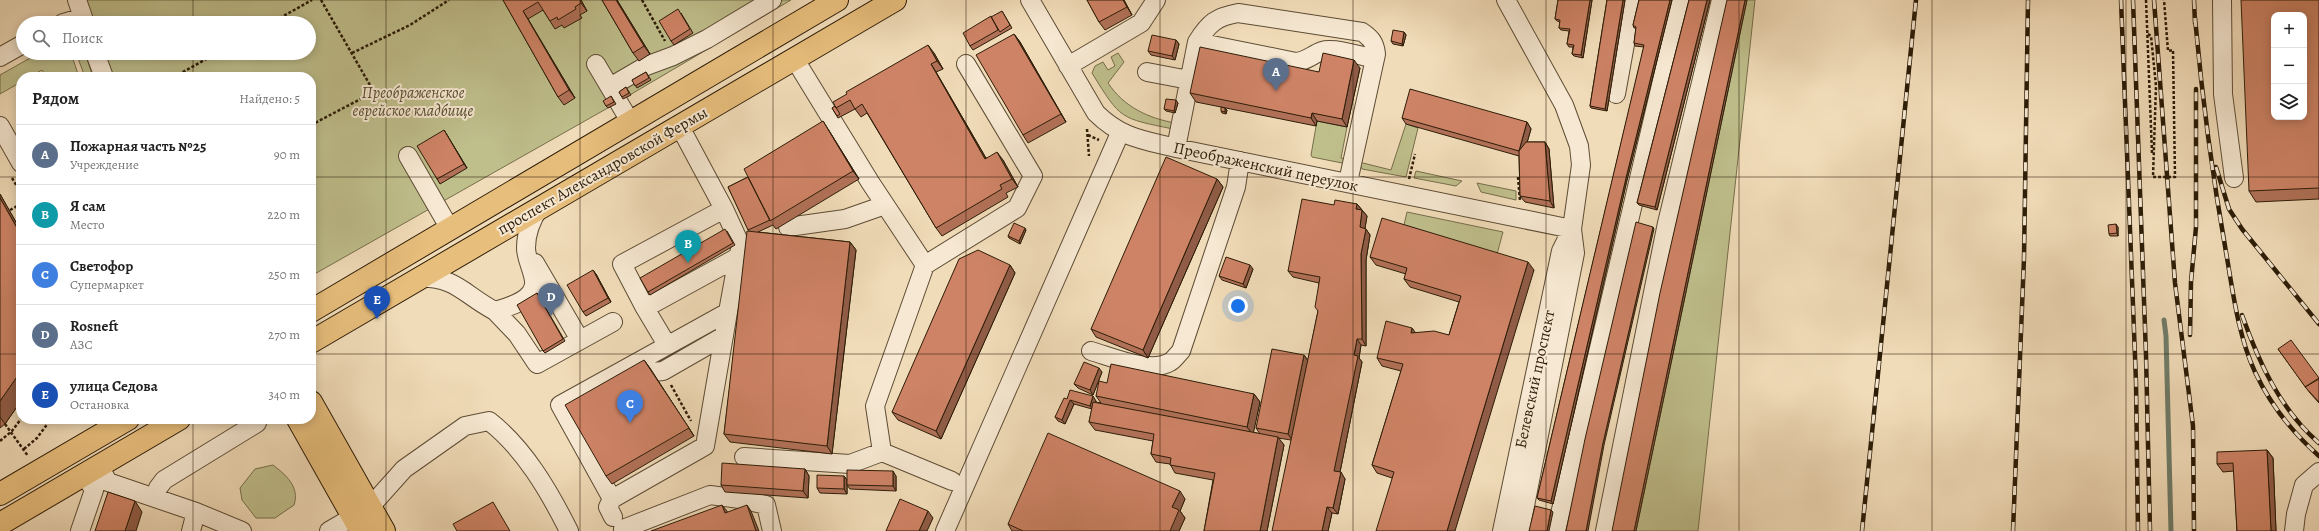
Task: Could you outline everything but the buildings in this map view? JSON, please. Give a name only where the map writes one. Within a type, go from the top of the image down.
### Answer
[{"type":"main road","name":"проспект Александровской Фермы","points":[[316,308],[837,0]]},
{"type":"main road","name":"проспект Александровской Фермы","points":[[316,339],[895,0]]},
{"type":"main road","points":[[316,414],[361,518]]},
{"type":"main road","points":[[0,494],[119,424]]},
{"type":"main road","points":[[0,524],[171,424]]},
{"type":"main road","points":[[301,424],[361,518],[384,531]]},
{"type":"street","points":[[77,0],[83,16]]},
{"type":"street","points":[[610,87],[646,66],[673,56],[707,39],[772,0]]},
{"type":"street","name":"Преображенский переулок","points":[[1030,0],[1096,113],[1108,126],[1120,133],[1176,148],[1572,229]]},
{"type":"street","points":[[1068,66],[1141,23],[1156,0]]},
{"type":"street","name":"Белевский проспект","points":[[1506,0],[1564,105],[1573,127],[1581,165],[1572,229],[1575,253],[1520,531]]},
{"type":"street","points":[[1616,94],[1633,0]]},
{"type":"street","points":[[1556,531],[1681,0]]},
{"type":"street","points":[[1605,531],[1667,223],[1721,0]]},
{"type":"street","points":[[2222,0],[2224,94],[2234,178]]},
{"type":"street","points":[[1176,148],[1197,42],[1207,27],[1222,16],[1238,13],[1362,32],[1370,37],[1376,45],[1375,59],[1348,182]]},
{"type":"street","points":[[1197,42],[1296,62],[1305,61],[1322,51],[1330,50],[1375,59]]},
{"type":"street","points":[[1,55],[16,48]]},
{"type":"street","points":[[794,58],[885,205],[925,265]]},
{"type":"street","points":[[98,60],[102,72]]},
{"type":"street","points":[[596,64],[631,123]]},
{"type":"street","points":[[882,452],[875,406],[925,265],[1017,208],[1033,176],[966,64]]},
{"type":"street","points":[[1146,72],[1189,80]]},
{"type":"street","points":[[0,126],[16,154]]},
{"type":"street","points":[[679,126],[724,210],[741,246],[705,446],[612,499],[608,507],[618,523],[710,495],[740,499],[766,505],[772,531]]},
{"type":"street","points":[[945,531],[1120,133]]},
{"type":"street","points":[[408,156],[450,229]]},
{"type":"street","points":[[1090,351],[1148,367],[1159,367],[1171,362],[1181,351],[1236,187],[1240,161]]},
{"type":"street","points":[[788,227],[845,218],[885,205]]},
{"type":"street","points":[[495,311],[522,300],[531,292],[534,283],[526,249],[527,232],[531,219],[540,207]]},
{"type":"street","points":[[667,346],[622,264],[724,210]]},
{"type":"street","name":"Белевский проспект","points":[[1502,531],[1561,251],[1572,229]]},
{"type":"street","points":[[526,249],[556,312],[570,333]]},
{"type":"street","points":[[645,308],[738,257]]},
{"type":"street","points":[[418,278],[430,277],[447,281],[459,286],[482,304],[495,311],[523,331],[534,347],[537,364],[570,333],[613,322]]},
{"type":"street","points":[[612,499],[560,405],[728,312]]},
{"type":"street","points":[[657,374],[724,336]]},
{"type":"street","points":[[329,531],[361,518],[404,469],[465,426],[489,421],[502,431],[523,455],[569,531]]},
{"type":"street","points":[[155,498],[158,488],[164,480],[257,424]]},
{"type":"street","points":[[744,457],[850,464],[882,452],[952,480]]},
{"type":"street","points":[[92,470],[108,482],[196,512],[242,531]]},
{"type":"street","points":[[80,531],[94,490],[92,470]]},
{"type":"street","points":[[2294,531],[2296,514],[2304,485],[2319,472]]},
{"type":"street","points":[[191,531],[196,512]]},
{"type":"path","points":[[283,16],[312,0]]},
{"type":"path","points":[[321,0],[378,99]]},
{"type":"path","points":[[352,53],[410,25],[449,0]]},
{"type":"path","points":[[642,0],[673,56]]},
{"type":"path","points":[[2146,0],[2153,177],[2176,177],[2173,50],[2168,50],[2164,0]]},
{"type":"path","points":[[2148,34],[2151,36],[2156,105],[2153,160]]},
{"type":"path","points":[[183,72],[204,60]]},
{"type":"path","points":[[316,122],[374,92]]},
{"type":"path","points":[[2150,105],[2156,105]]},
{"type":"path","points":[[1086,123],[1089,159]]},
{"type":"path","points":[[1409,181],[1416,154]]},
{"type":"path","points":[[1518,178],[1520,204]]},
{"type":"path","points":[[10,210],[16,207]]},
{"type":"path","points":[[657,374],[705,446]]},
{"type":"path","points":[[5,424],[12,431],[28,457]]},
{"type":"path","points":[[0,441],[12,431],[17,424]]},
{"type":"path","points":[[24,449],[37,438],[47,424]]},
{"type":"green space","name":"Преображенское еврейское кладбище","points":[[83,0],[791,0],[606,109],[316,273],[316,72],[108,72],[104,60],[316,60],[316,16],[89,16]]},
{"type":"green space","points":[[1747,0],[1755,0],[1698,531],[1636,531]]},
{"type":"green space","points":[[1118,53],[1124,62],[1108,83],[1121,99],[1137,110],[1155,118],[1175,123],[1173,129],[1132,119],[1116,108],[1109,100],[1092,73],[1095,66],[1103,62],[1108,70],[1115,66],[1111,57]]},
{"type":"green space","points":[[27,60],[73,60],[77,72],[43,72],[42,70],[39,72],[16,72],[16,85],[0,94],[0,75]]},
{"type":"green space","points":[[79,60],[87,60],[91,72],[83,72]]},
{"type":"green space","points":[[1317,121],[1347,127],[1341,158],[1345,159],[1342,163],[1312,157],[1311,155]]},
{"type":"green space","points":[[1406,124],[1418,128],[1406,177],[1362,169],[1359,162],[1391,170]]},
{"type":"green space","points":[[1416,171],[1462,181],[1456,186],[1414,178]]},
{"type":"green space","points":[[1477,183],[1516,191],[1516,200],[1481,192]]},
{"type":"green space","points":[[1407,212],[1503,232],[1497,254],[1403,229]]},
{"type":"green space","points":[[273,465],[291,482],[295,493],[294,505],[275,518],[256,518],[242,500],[240,488],[255,469]]},
{"type":"waterway","points":[[2164,320],[2166,336],[2171,531]]},
{"type":"railway","points":[[1862,531],[1916,0]]},
{"type":"railway","points":[[2013,531],[2024,258],[2028,0]]},
{"type":"railway","points":[[2121,0],[2136,382],[2138,531]]},
{"type":"railway","points":[[2133,0],[2146,355],[2150,531]]},
{"type":"railway","points":[[2154,0],[2175,283],[2193,426],[2194,531]]},
{"type":"railway","points":[[2194,0],[2195,23]]},
{"type":"railway","points":[[2195,18],[2204,106],[2216,194],[2234,298],[2244,343],[2255,372],[2275,407],[2291,428],[2319,456]]},
{"type":"railway","points":[[2190,335],[2191,282],[2196,227],[2196,89]]},
{"type":"railway","points":[[2216,167],[2229,209],[2242,229],[2319,324]]},
{"type":"railway","points":[[2242,315],[2272,384],[2293,415],[2305,430],[2319,443]]},
{"type":"place","name":"Пожарная часть №25","points":[[1276,91]]},
{"type":"place","name":"Я сам","points":[[688,263]]},
{"type":"place","name":"Rosneft","points":[[551,316]]},
{"type":"place","name":"улица Седова","points":[[377,319]]},
{"type":"place","name":"Светофор","points":[[630,423]]}]
